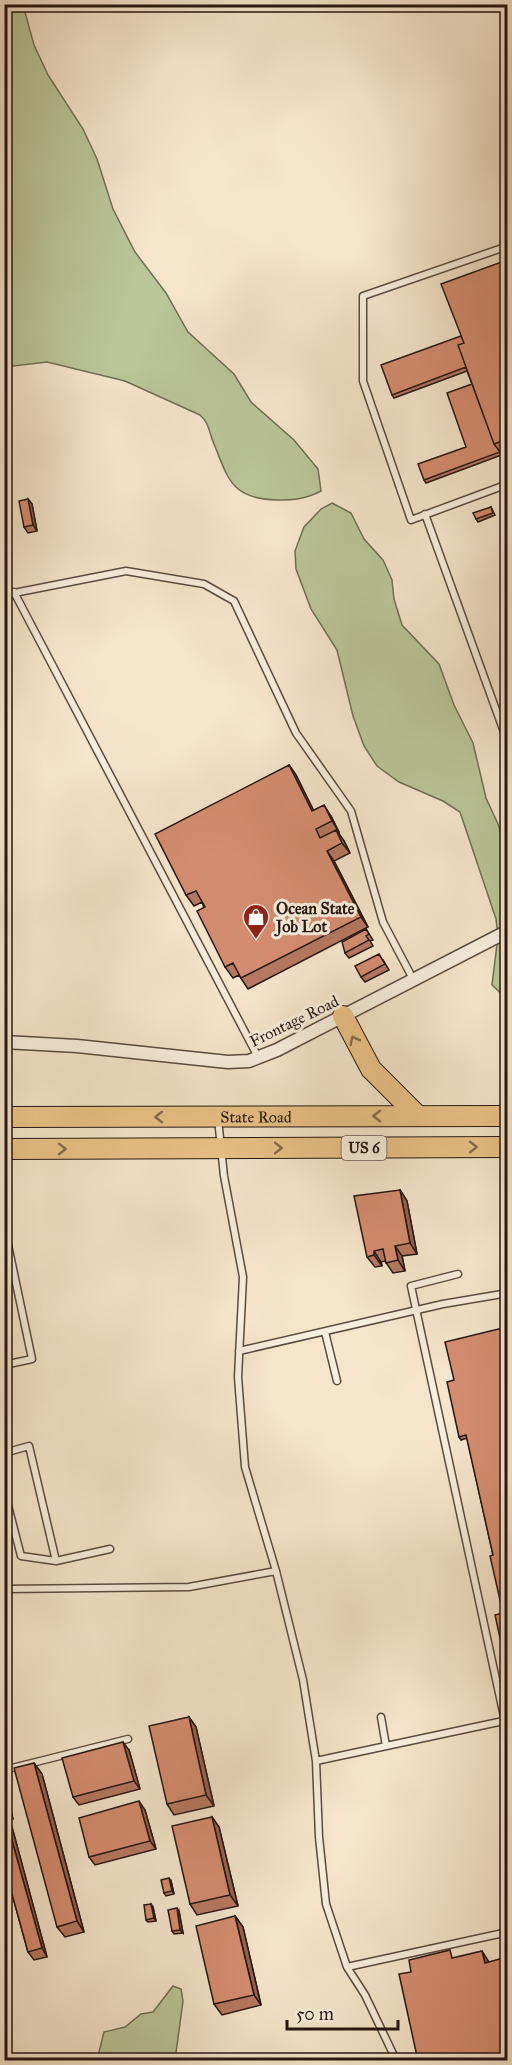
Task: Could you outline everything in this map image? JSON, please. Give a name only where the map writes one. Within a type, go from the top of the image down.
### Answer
[{"type":"main road","points":[[343,1016],[371,1069],[418,1116]]},
{"type":"main road","name":"State Road","points":[[4,1117],[507,1116]]},
{"type":"main road","name":"State Road","points":[[4,1149],[507,1147]]},
{"type":"street","name":"Frontage Road","points":[[4,1042],[77,1046],[228,1062],[258,1058],[507,931]]},
{"type":"lane","points":[[507,246],[363,296],[363,381],[411,520],[507,484]]},
{"type":"lane","points":[[425,514],[505,728],[507,743]]},
{"type":"lane","points":[[4,595],[126,571],[204,584],[234,601],[296,733],[351,811],[383,922],[413,979]]},
{"type":"lane","points":[[14,592],[258,1058]]},
{"type":"lane","points":[[217,1117],[220,1149],[243,1277],[238,1377],[245,1467],[276,1571],[303,1680],[316,1761],[319,1837],[326,1904],[346,1967],[365,1995],[396,2061]]},
{"type":"lane","points":[[4,1226],[32,1359],[4,1365]]},
{"type":"lane","points":[[316,1761],[506,1720],[411,1286],[458,1274]]},
{"type":"lane","points":[[239,1351],[507,1293]]},
{"type":"lane","points":[[325,1332],[337,1380]]},
{"type":"lane","points":[[4,1453],[29,1446],[56,1561]]},
{"type":"lane","points":[[4,1490],[21,1556],[56,1561],[110,1549]]},
{"type":"lane","points":[[4,1589],[189,1587],[276,1571]]},
{"type":"lane","points":[[381,1717],[386,1746]]},
{"type":"lane","points":[[4,1770],[128,1739]]},
{"type":"lane","points":[[346,1967],[507,1932]]},
{"type":"green space","points":[[4,5],[23,5],[34,45],[48,75],[83,129],[97,159],[113,209],[135,252],[166,293],[188,332],[234,374],[251,402],[294,440],[318,469],[321,491],[310,496],[277,500],[250,496],[241,491],[223,467],[208,425],[200,415],[125,381],[47,362],[5,367]]},
{"type":"green space","points":[[332,503],[351,513],[364,539],[383,560],[392,580],[394,599],[402,625],[439,664],[454,705],[473,743],[486,798],[507,852],[507,999],[492,985],[498,936],[496,919],[460,812],[443,801],[399,782],[377,766],[364,746],[353,716],[337,650],[311,609],[296,569],[295,551],[304,527],[321,509]]},
{"type":"green space","points":[[173,1986],[181,1989],[183,2001],[175,2060],[97,2060],[104,2032],[125,2027],[141,2014],[153,2012]]},
{"type":"building","points":[[507,260],[507,439],[494,444],[458,345],[464,343],[441,284]]},
{"type":"building","points":[[461,336],[464,343],[458,345],[466,367],[392,395],[381,365]]},
{"type":"building","points":[[472,384],[494,444],[500,452],[424,480],[418,464],[466,447],[447,393]]},
{"type":"building","points":[[28,499],[33,525],[24,527],[19,501]]},
{"type":"building","points":[[491,507],[493,513],[476,519],[473,513]]},
{"type":"building","points":[[289,765],[312,811],[324,805],[332,821],[316,829],[320,838],[336,830],[342,843],[327,851],[361,917],[241,978],[233,963],[225,967],[197,911],[205,907],[196,891],[186,895],[155,834]]},
{"type":"building","points":[[366,929],[369,934],[366,936],[369,940],[345,953],[342,942]]},
{"type":"building","points":[[379,954],[385,964],[361,977],[355,966]]},
{"type":"building","points":[[400,1190],[410,1243],[395,1246],[398,1260],[386,1263],[383,1249],[374,1251],[374,1255],[367,1257],[354,1196]]},
{"type":"building","points":[[507,1327],[507,1646],[502,1647],[495,1615],[503,1613],[490,1556],[493,1555],[466,1435],[459,1437],[447,1382],[454,1380],[445,1342]]},
{"type":"building","points":[[189,1717],[206,1795],[167,1804],[149,1726]]},
{"type":"building","points":[[123,1742],[134,1781],[73,1797],[62,1758]]},
{"type":"building","points":[[34,1763],[77,1921],[57,1927],[14,1768]]},
{"type":"building","points":[[4,1795],[9,1814],[4,1815]]},
{"type":"building","points":[[139,1801],[150,1841],[89,1857],[79,1818]]},
{"type":"building","points":[[212,1817],[230,1895],[190,1904],[172,1826]]},
{"type":"building","points":[[4,1819],[6,1819],[42,1948],[28,1952],[4,1865]]},
{"type":"building","points":[[169,1878],[172,1891],[164,1893],[161,1880]]},
{"type":"building","points":[[151,1904],[154,1918],[146,1920],[144,1905]]},
{"type":"building","points":[[177,1908],[180,1930],[172,1931],[168,1910]]},
{"type":"building","points":[[235,1916],[254,1995],[214,2004],[196,1926]]},
{"type":"building","points":[[450,1950],[452,1958],[482,1951],[485,1963],[507,1957],[507,2061],[418,2061],[399,1974],[411,1972],[409,1960]]},
{"type":"place","name":"Ocean State Job Lot","points":[[256,940]]}]
